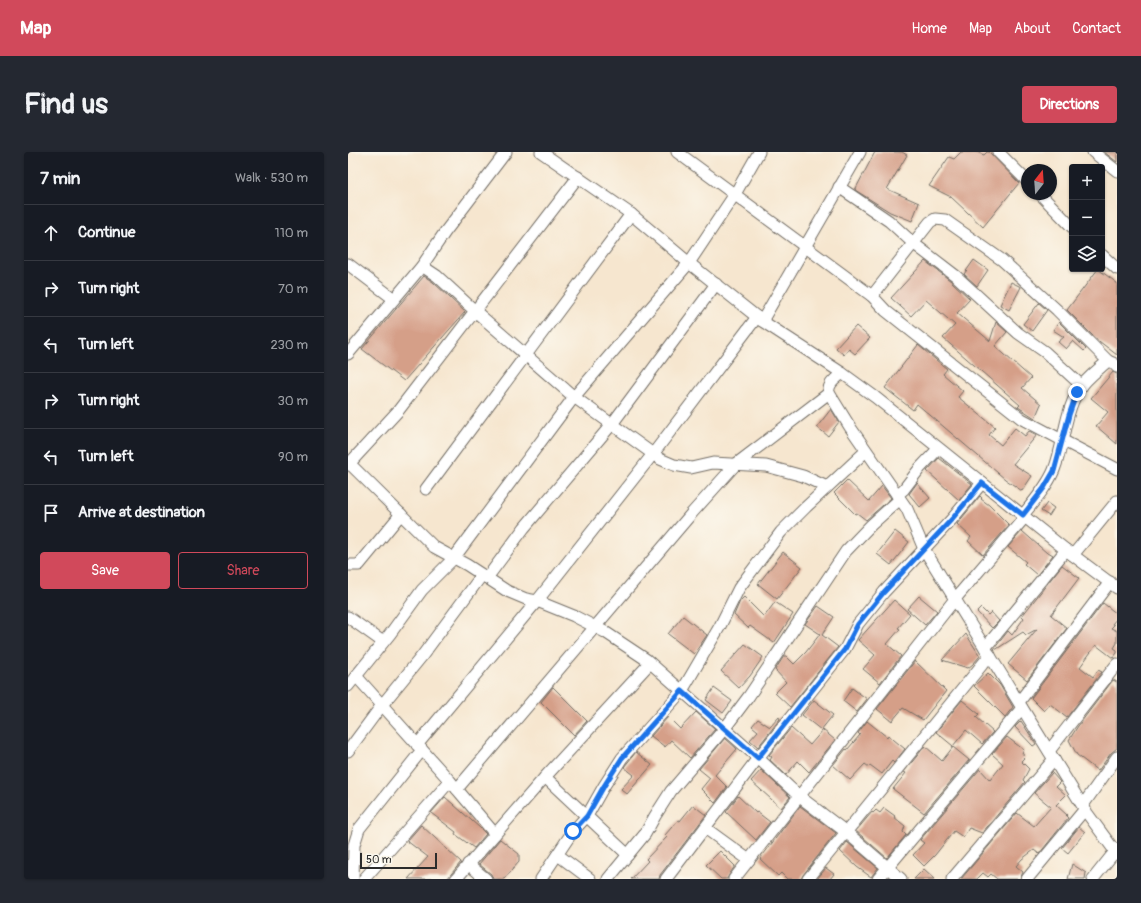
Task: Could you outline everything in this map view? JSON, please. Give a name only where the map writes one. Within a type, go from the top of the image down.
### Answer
[{"type":"street","points":[[348,354],[422,266],[445,232],[506,152]]},
{"type":"street","points":[[541,152],[631,214],[759,319],[876,397],[938,449],[1069,553],[1113,585],[1021,705],[878,879]]},
{"type":"street","points":[[677,152],[872,296],[886,310],[1022,419],[1037,428],[1063,439],[1117,469]]},
{"type":"street","points":[[348,686],[422,590],[454,558],[574,397],[689,263],[735,194],[759,152]]},
{"type":"street","points":[[353,879],[354,845],[359,830],[420,747],[759,319],[806,246],[860,152]]},
{"type":"street","points":[[998,152],[1021,175]]},
{"type":"street","points":[[1093,152],[1117,171]]},
{"type":"street","points":[[578,177],[398,411],[349,465],[434,547],[485,576],[507,591],[526,599],[557,608],[595,627],[647,660],[725,728],[800,797],[846,832],[901,879]]},
{"type":"street","points":[[840,187],[889,221],[913,243],[956,276],[1018,333],[1045,352],[1082,386]]},
{"type":"street","points":[[1046,200],[1069,224]]},
{"type":"street","points":[[426,489],[631,214]]},
{"type":"street","points":[[734,879],[955,599],[1024,516],[1054,471],[1069,415],[1077,392],[1082,386],[1113,364],[1002,260],[945,220],[934,219],[930,222],[872,296]]},
{"type":"street","points":[[1105,258],[1117,269]]},
{"type":"street","points":[[348,264],[394,299]]},
{"type":"street","points":[[422,266],[437,276],[574,397],[660,459],[674,465],[691,468],[713,463],[766,466],[803,476],[827,487]]},
{"type":"street","points":[[348,751],[382,705],[485,576],[612,424],[716,284]]},
{"type":"street","points":[[842,373],[830,385],[828,389],[829,393],[866,451],[907,509],[924,549],[1084,807],[1116,851],[1093,879]]},
{"type":"street","points":[[364,879],[453,785],[595,627],[692,513],[736,464],[829,393]]},
{"type":"street","points":[[608,879],[645,834],[671,791],[725,728],[753,690],[846,551],[899,497],[920,468],[938,449]]},
{"type":"street","points":[[541,879],[573,831],[587,816],[622,758],[682,691],[720,626],[739,588],[781,532],[866,451]]},
{"type":"street","points":[[666,879],[758,758],[845,649],[858,624],[884,592],[982,483]]},
{"type":"street","points":[[808,879],[988,652],[1069,553],[1117,501]]},
{"type":"street","points":[[348,565],[359,565],[401,514]]},
{"type":"street","points":[[348,617],[383,642]]},
{"type":"street","points":[[456,879],[650,663]]},
{"type":"street","points":[[952,879],[1052,755],[1117,664]]},
{"type":"street","points":[[356,676],[495,834]]},
{"type":"street","points":[[1028,879],[1084,807],[1117,757]]},
{"type":"street","points":[[546,777],[628,855]]},
{"type":"street","points":[[705,828],[749,860]]},
{"type":"street","points":[[558,855],[590,879]]},
{"type":"street","points":[[468,864],[486,879]]},
{"type":"building","points":[[875,152],[902,152],[907,155],[887,189],[919,203],[912,221],[890,212],[855,190]]},
{"type":"building","points":[[961,152],[976,152],[984,155],[989,152],[1019,183],[983,227],[951,197],[929,186],[949,157],[954,159]]},
{"type":"building","points":[[1104,152],[1117,152],[1117,162]]},
{"type":"building","points":[[974,260],[988,270],[977,286],[964,274]]},
{"type":"building","points":[[925,261],[951,281],[970,299],[957,313],[990,341],[996,322],[1007,332],[995,346],[1031,378],[1022,388],[1041,404],[1035,418],[1018,407],[1020,405],[943,338],[955,325],[926,300],[911,316],[891,298]]},
{"type":"building","points":[[1096,272],[1102,272],[1117,283],[1117,355],[1095,338],[1067,310]]},
{"type":"building","points":[[424,276],[433,282],[465,312],[404,381],[362,349]]},
{"type":"building","points":[[1011,282],[1021,287],[1009,310],[1000,305]]},
{"type":"building","points":[[1039,303],[1047,310],[1032,331],[1023,324]]},
{"type":"building","points":[[1059,322],[1086,349],[1084,351],[1073,341],[1066,349],[1058,342],[1064,337],[1053,330]]},
{"type":"building","points":[[856,326],[870,338],[855,354],[849,349],[844,355],[836,348]]},
{"type":"building","points":[[918,345],[947,369],[943,374],[963,391],[958,397],[995,427],[989,435],[1001,445],[1015,428],[1025,436],[1029,431],[1037,435],[1013,464],[1032,476],[1022,491],[1005,479],[917,404],[913,410],[885,388]]},
{"type":"building","points":[[1113,372],[1117,374],[1117,444],[1096,426],[1108,412],[1091,398]]},
{"type":"building","points":[[831,409],[839,422],[828,436],[817,427]]},
{"type":"building","points":[[939,458],[972,484],[959,500],[927,471]]},
{"type":"building","points":[[847,480],[869,501],[882,486],[891,498],[866,520],[857,513],[855,514],[834,493]]},
{"type":"building","points":[[917,483],[930,498],[920,507],[909,494]]},
{"type":"building","points":[[980,496],[982,498],[981,499],[1009,525],[983,555],[968,541],[971,537],[957,524]]},
{"type":"building","points":[[1047,503],[1054,508],[1049,516],[1041,511]]},
{"type":"building","points":[[895,531],[909,542],[891,565],[877,554]]},
{"type":"building","points":[[1022,531],[1047,553],[1048,552],[1053,555],[1037,575],[1024,564],[1026,562],[1008,547]]},
{"type":"building","points":[[783,552],[802,567],[777,599],[758,584]]},
{"type":"building","points":[[1062,565],[1079,578],[1051,615],[1067,628],[1027,680],[1008,664],[1037,629],[1026,635],[1023,632],[995,650],[994,649],[1008,631],[1012,635],[1024,618],[1022,616]]},
{"type":"building","points":[[919,596],[937,611],[925,625],[907,609]]},
{"type":"building","points":[[744,597],[764,617],[775,602],[793,614],[774,643],[750,626],[748,628],[734,615],[740,601]]},
{"type":"building","points":[[894,600],[910,614],[887,644],[901,656],[880,683],[863,669],[875,655],[858,640]]},
{"type":"building","points":[[1103,603],[1117,614],[1117,618],[1112,624],[1114,625],[1111,628],[1117,631],[1117,643],[1114,648],[1117,650],[1117,653],[1113,658],[1096,645],[1080,667],[1093,677],[1098,670],[1102,672],[1067,717],[1050,704],[1044,711],[1031,698]]},
{"type":"building","points":[[818,606],[834,617],[822,635],[838,647],[790,707],[775,693],[786,682],[775,670],[784,656],[786,656],[794,664],[806,652],[820,634],[805,624]]},
{"type":"building","points":[[981,608],[988,615],[991,612],[999,621],[992,628],[977,612]]},
{"type":"building","points":[[683,616],[707,635],[694,654],[668,634]]},
{"type":"building","points":[[966,634],[980,656],[973,664],[968,668],[942,660]]},
{"type":"building","points":[[745,644],[763,657],[750,676],[739,688],[721,671]]},
{"type":"building","points":[[915,661],[946,691],[923,720],[903,708],[892,721],[877,709]]},
{"type":"building","points":[[988,673],[1000,685],[1013,707],[1005,717],[974,686]]},
{"type":"building","points":[[1113,680],[1117,682],[1117,748],[1111,753],[1098,771],[1077,755],[1069,740]]},
{"type":"building","points":[[553,687],[587,721],[574,735],[541,702]]},
{"type":"building","points":[[714,688],[732,701],[723,713],[706,700]]},
{"type":"building","points":[[852,688],[867,699],[857,712],[843,701]]},
{"type":"building","points":[[814,700],[833,715],[821,730],[802,715]]},
{"type":"building","points":[[962,700],[979,714],[976,717],[993,732],[982,744],[966,730],[953,746],[936,732]]},
{"type":"building","points":[[696,712],[715,729],[690,758],[671,740],[665,747],[651,736],[668,717],[680,729]]},
{"type":"building","points":[[779,717],[780,719],[758,747],[750,740],[758,731],[752,726],[758,719],[770,727]]},
{"type":"building","points":[[867,721],[905,749],[894,763],[892,761],[882,774],[870,765],[869,767],[865,764],[850,780],[833,765],[860,735],[858,733]]},
{"type":"building","points":[[1021,721],[1036,744],[1033,746],[1015,727]]},
{"type":"building","points":[[791,728],[810,745],[823,730],[835,740],[809,772],[798,761],[786,775],[770,760],[772,757],[769,755]]},
{"type":"building","points":[[1007,737],[1024,750],[1022,753],[1025,757],[1021,761],[1029,769],[1023,780],[1025,782],[982,833],[969,828],[963,837],[954,831],[924,866],[913,855],[924,843],[920,840],[980,769],[990,780],[1003,764],[992,754]]},
{"type":"building","points":[[725,738],[737,749],[715,775],[727,787],[715,803],[701,789],[710,778],[699,769]]},
{"type":"building","points":[[925,746],[942,761],[953,747],[969,760],[924,813],[893,789],[906,773],[904,772]]},
{"type":"building","points":[[636,752],[652,765],[627,794],[621,789],[634,775],[624,767]]},
{"type":"building","points":[[761,770],[790,797],[781,808],[751,781]]},
{"type":"building","points":[[1052,773],[1060,782],[1056,786],[1066,795],[1056,805],[1067,815],[1066,816],[1068,818],[1039,854],[1034,850],[1022,859],[1016,866],[1023,872],[1020,879],[997,879],[991,874],[988,877],[983,873],[977,879],[961,879],[1017,813],[1034,826],[1051,807],[1034,793]]},
{"type":"building","points":[[738,796],[756,813],[757,812],[770,822],[756,840],[726,812]]},
{"type":"building","points":[[445,797],[486,834],[474,848],[431,813]]},
{"type":"building","points":[[693,805],[706,815],[660,875],[659,879],[631,879],[648,861],[646,859],[667,837],[665,835],[678,820],[680,821]]},
{"type":"building","points":[[800,806],[836,833],[801,879],[787,879],[781,873],[778,876],[760,859]]},
{"type":"building","points":[[884,808],[905,826],[903,832],[906,835],[887,858],[856,831],[872,812],[873,813],[876,810],[880,813]]},
{"type":"building","points":[[421,825],[461,862],[447,879],[408,879],[428,857],[407,841]]},
{"type":"building","points":[[1079,827],[1085,832],[1068,853],[1062,848]]},
{"type":"building","points":[[500,839],[519,854],[519,862],[504,879],[493,879],[491,874],[479,864]]},
{"type":"building","points":[[847,842],[878,868],[871,877],[857,867],[840,851]]},
{"type":"building","points":[[720,851],[735,866],[727,879],[721,879],[706,865]]},
{"type":"building","points":[[1072,864],[1086,873],[1085,879],[1068,879]]},
{"type":"building","points":[[826,868],[834,874],[830,879],[817,879]]},
{"type":"building","points":[[924,869],[935,879],[914,879]]},
{"type":"route","points":[[573,831],[587,816],[622,758],[682,691],[758,758],[845,649],[858,624],[884,592],[952,519],[982,483],[1023,515],[1044,488],[1054,471],[1069,415],[1077,392]]}]
